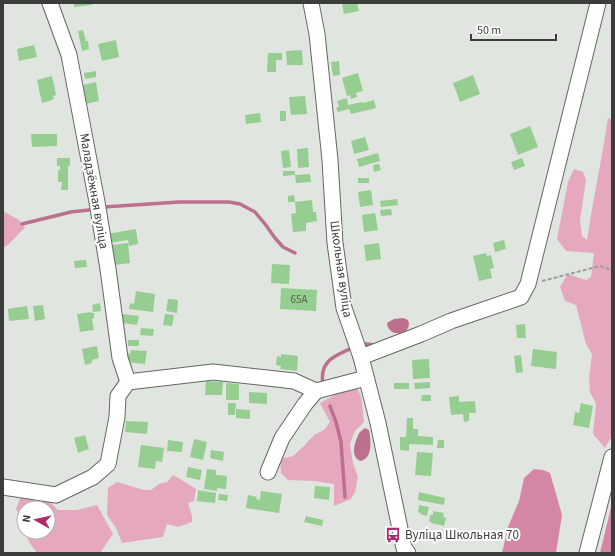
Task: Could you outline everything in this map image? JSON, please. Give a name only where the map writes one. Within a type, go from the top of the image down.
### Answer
[{"type":"street","name":"Маладзёжная вуліца","points":[[50,3],[70,55],[107,261],[120,358],[128,382]]},
{"type":"street","name":"Школьная вуліца","points":[[311,3],[317,34],[327,136],[335,244],[344,308],[361,357],[378,423],[404,548],[408,553]]},
{"type":"street","points":[[361,357],[525,291],[598,3]]},
{"type":"street","points":[[3,487],[56,494],[93,477],[108,464],[117,417],[118,396],[128,382],[213,372],[294,381],[316,391]]},
{"type":"street","points":[[268,472],[282,438],[305,404],[316,391],[366,378]]},
{"type":"street","points":[[587,553],[612,457]]},
{"type":"path","points":[[525,291],[600,266],[612,270]]},
{"type":"shaded area","points":[[608,118],[612,120],[612,436],[605,448],[593,434],[596,404],[590,392],[589,378],[592,354],[586,344],[576,305],[565,301],[560,287],[568,274],[586,280],[591,277],[594,253],[566,251],[557,239],[568,182],[574,169],[583,172],[586,180],[580,220],[582,236],[587,240]]},
{"type":"shaded area","points":[[3,211],[19,220],[25,228],[3,248]]},
{"type":"shaded area","points":[[403,318],[408,320],[409,325],[404,332],[396,333],[388,328],[387,323],[394,319]]},
{"type":"shaded area","points":[[357,387],[361,397],[364,422],[355,431],[350,444],[353,463],[358,477],[355,492],[351,499],[334,506],[334,484],[314,481],[288,480],[281,473],[280,459],[293,456],[314,435],[324,430],[330,422],[320,403],[342,391]]},
{"type":"shaded area","points":[[365,428],[369,430],[370,448],[367,457],[360,461],[355,456],[354,447],[360,432]]},
{"type":"shaded area","points":[[534,469],[543,470],[550,473],[562,515],[556,553],[502,553],[508,527],[519,501],[524,478]]},
{"type":"shaded area","points":[[173,475],[196,489],[194,501],[188,503],[192,516],[192,522],[178,527],[167,524],[163,537],[122,543],[116,528],[107,515],[108,488],[117,482],[144,490],[151,490],[159,484],[167,482]]},
{"type":"shaded area","points":[[21,496],[46,498],[48,500],[19,500]]},
{"type":"shaded area","points":[[612,503],[612,553],[600,553]]},
{"type":"shaded area","points":[[97,505],[113,534],[100,553],[37,553],[28,540],[56,540],[56,508],[58,510],[77,510]]},
{"type":"building","points":[[74,3],[92,3],[92,5],[74,7]]},
{"type":"building","points":[[342,3],[357,3],[359,11],[344,14]]},
{"type":"building","points":[[83,30],[86,41],[88,41],[89,49],[82,51],[78,31]]},
{"type":"building","points":[[116,40],[119,57],[102,61],[98,44]]},
{"type":"building","points":[[34,45],[37,57],[19,61],[17,49]]},
{"type":"building","points":[[302,50],[303,65],[287,65],[286,51]]},
{"type":"building","points":[[268,53],[282,53],[282,60],[276,60],[276,72],[267,72]]},
{"type":"building","points":[[339,61],[340,75],[333,76],[331,62]]},
{"type":"building","points":[[96,71],[96,77],[85,79],[84,73]]},
{"type":"building","points":[[358,73],[363,91],[356,93],[357,97],[351,99],[350,95],[347,96],[342,78]]},
{"type":"building","points":[[473,75],[480,94],[460,102],[453,83]]},
{"type":"building","points":[[52,76],[56,95],[53,96],[53,100],[42,103],[37,80]]},
{"type":"building","points":[[96,82],[99,101],[86,104],[83,85]]},
{"type":"building","points":[[305,96],[307,114],[291,115],[289,97]]},
{"type":"building","points":[[347,98],[348,105],[374,100],[376,108],[351,114],[349,109],[338,112],[336,108],[339,107],[337,101]]},
{"type":"building","points":[[280,111],[286,111],[286,121],[280,121]]},
{"type":"building","points":[[260,113],[261,122],[246,124],[245,115]]},
{"type":"building","points":[[530,126],[538,147],[518,155],[510,134]]},
{"type":"building","points":[[31,134],[57,134],[57,146],[32,147]]},
{"type":"building","points":[[365,137],[369,150],[354,154],[351,141]]},
{"type":"building","points":[[308,148],[309,167],[298,168],[297,149]]},
{"type":"building","points":[[289,150],[291,167],[283,168],[281,151]]},
{"type":"building","points":[[378,153],[380,161],[359,167],[357,159]]},
{"type":"building","points":[[57,158],[70,158],[70,166],[68,166],[68,190],[61,190],[62,182],[58,182],[58,170],[60,170],[60,166],[57,166]]},
{"type":"building","points":[[522,158],[525,166],[514,170],[511,162]]},
{"type":"building","points":[[379,164],[381,170],[374,172],[373,165]]},
{"type":"building","points":[[283,171],[295,171],[295,175],[283,176]]},
{"type":"building","points":[[310,174],[311,182],[296,183],[295,175]]},
{"type":"building","points":[[358,178],[369,178],[369,183],[358,183]]},
{"type":"building","points":[[371,190],[373,205],[360,207],[358,192]]},
{"type":"building","points":[[294,195],[295,202],[288,202],[288,196]]},
{"type":"building","points":[[397,199],[398,205],[381,207],[380,201]]},
{"type":"building","points":[[312,200],[313,212],[316,212],[317,221],[306,223],[306,231],[293,232],[291,214],[296,213],[295,202]]},
{"type":"building","points":[[391,209],[392,215],[381,216],[380,210]]},
{"type":"building","points":[[375,213],[378,230],[364,232],[362,215]]},
{"type":"building","points":[[136,229],[138,244],[129,246],[128,240],[109,243],[107,234]]},
{"type":"building","points":[[504,240],[506,249],[495,252],[493,243]]},
{"type":"building","points":[[128,243],[130,263],[115,265],[112,245]]},
{"type":"building","points":[[379,243],[381,259],[366,261],[364,245]]},
{"type":"building","points":[[486,253],[487,256],[491,255],[494,268],[490,269],[492,278],[479,281],[473,256]]},
{"type":"building","points":[[86,260],[87,267],[75,268],[74,261]]},
{"type":"building","points":[[272,264],[290,265],[289,284],[271,283]]},
{"type":"building","points":[[281,288],[317,290],[316,311],[280,309]]},
{"type":"building","points":[[136,291],[155,294],[153,312],[129,309],[130,303],[134,304]]},
{"type":"building","points":[[168,299],[178,300],[177,313],[166,311]]},
{"type":"building","points":[[100,303],[101,311],[93,312],[92,305]]},
{"type":"building","points":[[43,305],[45,319],[35,321],[33,306]]},
{"type":"building","points":[[27,306],[29,319],[9,321],[8,309]]},
{"type":"building","points":[[94,313],[94,318],[92,319],[94,330],[80,332],[77,314]]},
{"type":"building","points":[[122,314],[139,316],[137,325],[121,323]]},
{"type":"building","points":[[165,314],[174,315],[172,326],[163,325]]},
{"type":"building","points":[[525,324],[526,338],[517,338],[516,325]]},
{"type":"building","points":[[141,328],[154,329],[153,336],[140,335]]},
{"type":"building","points":[[128,340],[139,340],[139,346],[128,346]]},
{"type":"building","points":[[97,346],[99,358],[92,360],[92,363],[85,365],[82,349]]},
{"type":"building","points":[[533,349],[557,352],[556,369],[531,366]]},
{"type":"building","points":[[131,350],[147,351],[145,364],[126,362],[127,353],[130,354]]},
{"type":"building","points":[[281,354],[298,356],[297,371],[280,369],[281,366],[276,365],[277,356],[281,357]]},
{"type":"building","points":[[521,355],[523,372],[516,373],[514,356]]},
{"type":"building","points":[[429,359],[430,378],[413,379],[412,360]]},
{"type":"building","points":[[206,381],[223,382],[222,395],[205,395]]},
{"type":"building","points":[[430,382],[430,388],[415,389],[414,383]]},
{"type":"building","points":[[226,383],[239,384],[239,400],[226,400]]},
{"type":"building","points":[[394,383],[409,383],[409,389],[394,389]]},
{"type":"building","points":[[249,392],[267,393],[267,404],[249,403]]},
{"type":"building","points":[[422,395],[431,395],[431,401],[421,401]]},
{"type":"building","points":[[459,396],[459,402],[475,401],[476,413],[469,413],[469,421],[464,422],[463,414],[451,415],[449,397]]},
{"type":"building","points":[[228,403],[236,403],[235,415],[228,415]]},
{"type":"building","points":[[581,403],[593,406],[589,428],[573,425],[575,412],[579,413]]},
{"type":"building","points":[[236,409],[250,410],[250,419],[236,418]]},
{"type":"building","points":[[407,418],[413,418],[413,429],[418,429],[418,436],[433,437],[433,445],[409,444],[409,451],[400,450],[400,437],[406,437]]},
{"type":"building","points":[[126,421],[148,422],[147,434],[125,432]]},
{"type":"building","points":[[85,435],[89,449],[78,453],[74,438]]},
{"type":"building","points":[[194,439],[207,442],[203,460],[190,457]]},
{"type":"building","points":[[168,440],[183,442],[182,452],[167,451]]},
{"type":"building","points":[[438,440],[444,440],[444,448],[437,448]]},
{"type":"building","points":[[141,445],[164,448],[162,462],[156,461],[155,469],[138,467]]},
{"type":"building","points":[[211,450],[224,452],[223,461],[210,458]]},
{"type":"building","points":[[417,452],[433,453],[431,476],[415,475]]},
{"type":"building","points":[[188,467],[202,470],[200,480],[186,477]]},
{"type":"building","points":[[207,469],[216,470],[216,475],[227,476],[226,489],[217,488],[217,491],[204,489]]},
{"type":"building","points":[[315,486],[330,487],[329,500],[314,498]]},
{"type":"building","points":[[198,490],[216,493],[215,503],[197,501]]},
{"type":"building","points":[[261,491],[282,494],[279,513],[246,508],[248,495],[257,497],[256,499],[260,500]]},
{"type":"building","points":[[419,492],[445,498],[444,505],[418,500]]},
{"type":"building","points":[[219,494],[228,495],[227,501],[218,500]]},
{"type":"building","points":[[419,505],[429,507],[427,516],[418,512]]},
{"type":"building","points":[[433,511],[444,513],[443,517],[446,518],[444,526],[431,523],[429,521],[430,515],[433,515]]},
{"type":"building","points":[[306,516],[323,520],[322,526],[304,522]]},
{"type":"waterway","points":[[104,207],[179,202],[229,202],[240,204],[255,212],[283,247],[295,253]]},
{"type":"waterway","points":[[22,224],[71,212],[89,210]]},
{"type":"waterway","points":[[362,345],[375,345]]},
{"type":"waterway","points":[[323,386],[322,378],[325,366],[332,358],[350,349]]},
{"type":"waterway","points":[[330,406],[341,442],[345,497]]},
{"type":"place","name":"Вуліца Школьная 70","points":[[393,535]]}]
